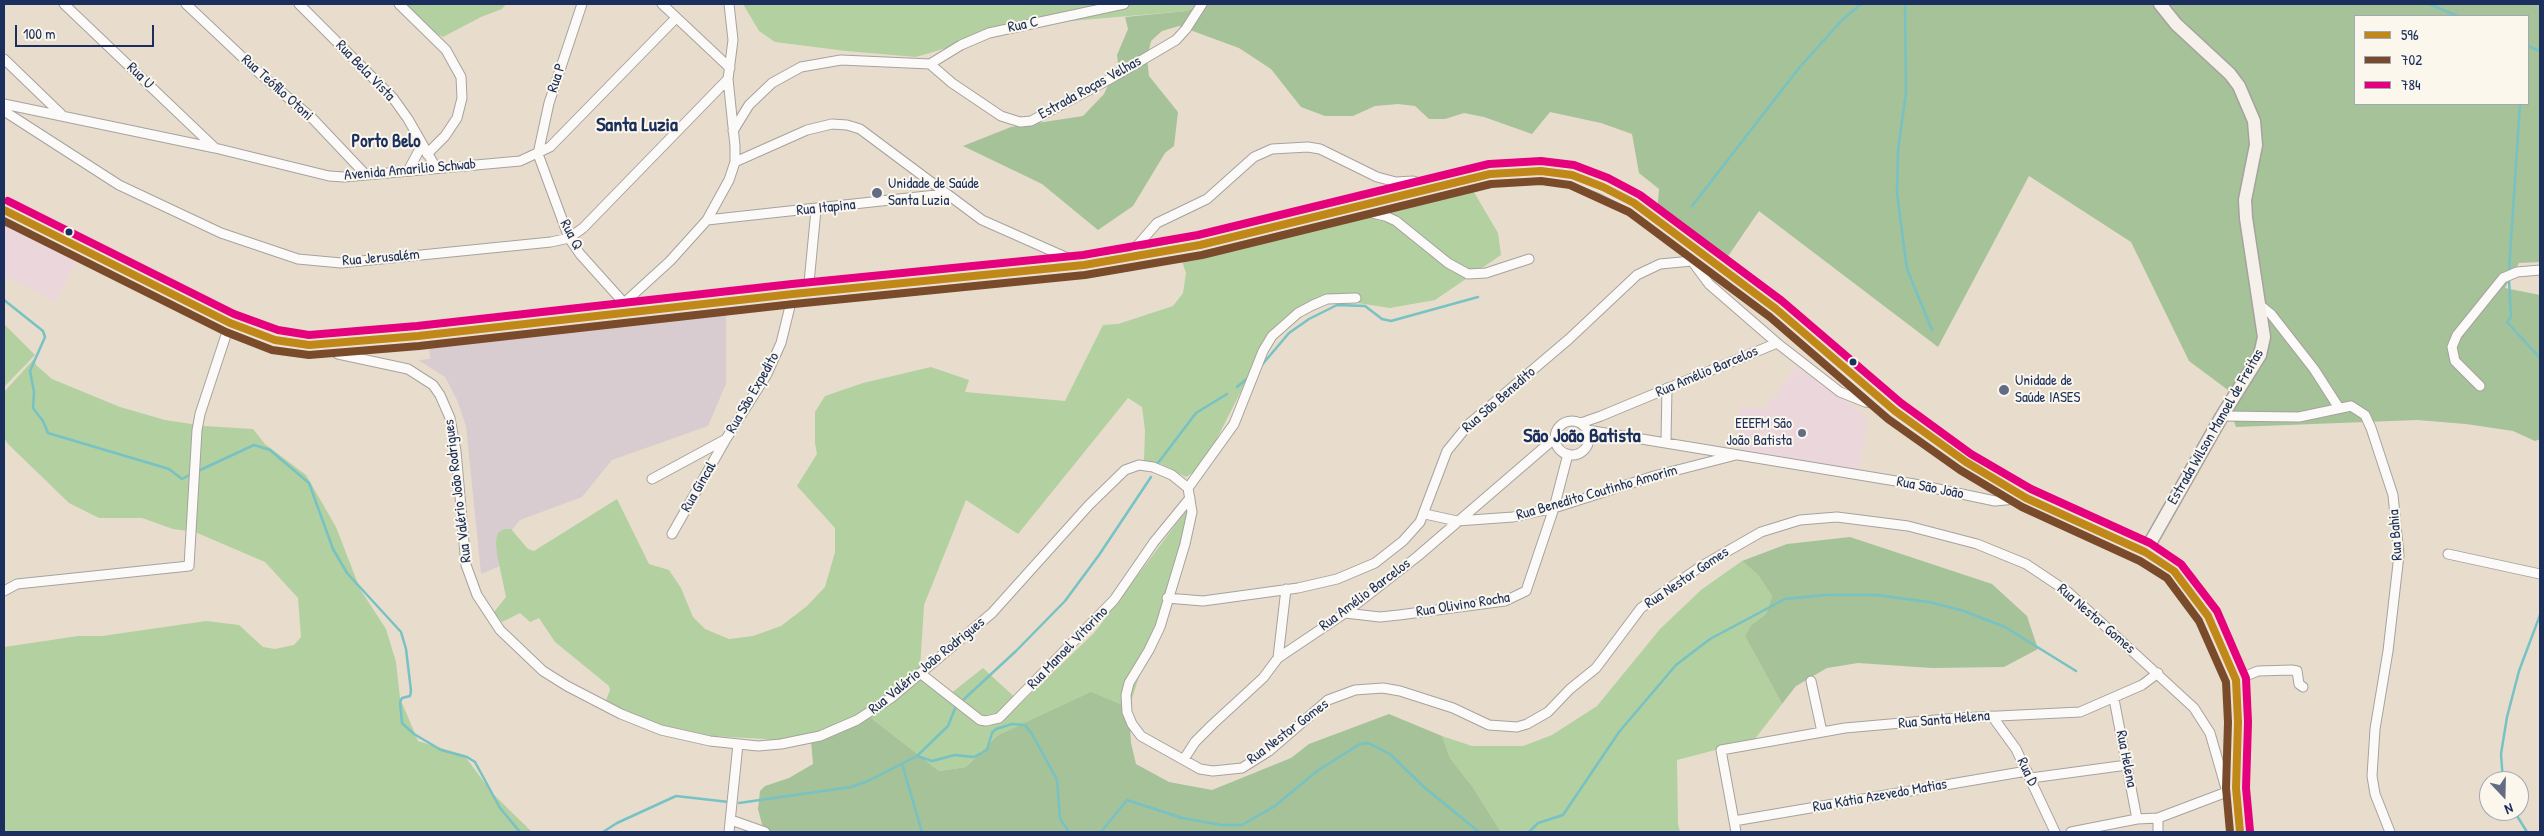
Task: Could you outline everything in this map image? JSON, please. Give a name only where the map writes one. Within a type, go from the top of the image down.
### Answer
[{"type":"main road","points":[[4,210],[230,323],[275,340],[323,345],[623,309],[808,293],[1084,265],[1134,258],[1213,242],[1490,174],[1559,172],[1603,187],[1634,203],[1695,256],[1776,309],[1888,404],[1966,462],[2026,498]]},
{"type":"main road","name":"Rua São João","points":[[2026,498],[2145,552],[2166,564],[2174,571],[2208,616],[2236,680],[2238,722],[2231,790],[2240,832]]},
{"type":"street","name":"Rua U","points":[[64,4],[215,148]]},
{"type":"street","name":"Rua Teófilo Otoni","points":[[186,4],[257,71],[313,119],[366,175]]},
{"type":"street","name":"Rua Bela Vista","points":[[299,4],[393,98],[408,119],[436,168]]},
{"type":"street","points":[[398,4],[446,50],[460,77],[462,98],[457,118],[445,136],[427,154]]},
{"type":"street","name":"Rua P","points":[[538,154],[549,103],[582,4]]},
{"type":"street","points":[[662,4],[730,68]]},
{"type":"street","points":[[623,309],[707,220],[726,187],[734,162],[728,79],[733,40],[729,4]]},
{"type":"street","name":"Rua C","points":[[930,64],[961,45],[989,33],[1124,4]]},
{"type":"street","name":"Estrada Roças Velhas","points":[[930,64],[952,83],[1001,116],[1020,122],[1031,120],[1176,40],[1186,29],[1202,4]]},
{"type":"street","name":"Estrada Wilson Manoel de Freitas","points":[[2145,552],[2222,416],[2260,355],[2264,337],[2245,200],[2256,145],[2254,121],[2239,86],[2230,74],[2176,24],[2160,4]]},
{"type":"street","name":"Avenida Amarilio Schwab","points":[[4,104],[215,148],[312,173],[344,177],[520,161],[550,147],[676,18]]},
{"type":"street","points":[[4,58],[61,115]]},
{"type":"street","points":[[733,131],[761,91],[801,67],[841,60],[930,64]]},
{"type":"street","name":"Rua Jerusalém","points":[[4,111],[119,184],[221,233],[298,259],[341,263],[551,242],[569,238],[583,228],[728,79]]},
{"type":"street","points":[[734,162],[807,130],[839,124],[860,129],[982,220],[1084,265]]},
{"type":"street","points":[[408,171],[422,145]]},
{"type":"street","points":[[1134,258],[1137,246],[1158,223],[1206,199],[1254,156],[1272,149],[1308,147],[1320,149],[1377,177],[1396,182],[1413,181],[1431,187]]},
{"type":"street","name":"Rua Q","points":[[538,154],[569,238],[623,309]]},
{"type":"street","name":"Rua Itapina","points":[[707,220],[816,210],[945,194]]},
{"type":"street","points":[[1350,208],[1385,216],[1396,221],[1448,262],[1468,274],[1486,274],[1529,259]]},
{"type":"street","points":[[808,293],[816,210]]},
{"type":"street","points":[[1695,256],[1709,284],[1777,343],[1840,392],[1865,402],[1888,404]]},
{"type":"street","name":"Rua São Benedito","points":[[1167,598],[1203,601],[1286,589],[1337,579],[1375,563],[1403,541],[1425,514],[1443,459],[1455,439],[1468,424],[1568,339],[1637,275],[1660,264],[1695,256]]},
{"type":"street","points":[[2480,386],[2455,361],[2452,354],[2453,342],[2503,278],[2518,272],[2540,270]]},
{"type":"street","name":"Rua São Expedito","points":[[652,479],[726,439],[767,374],[781,343],[793,294]]},
{"type":"street","points":[[1188,488],[1234,424],[1264,350],[1272,336],[1298,313],[1313,305],[1327,299],[1356,298]]},
{"type":"street","points":[[2261,306],[2271,314],[2314,369],[2339,408]]},
{"type":"street","points":[[4,591],[17,584],[189,566],[197,430],[200,414],[230,323]]},
{"type":"street","name":"Rua Amélio Barcelos","points":[[1584,426],[1667,388],[1777,343]]},
{"type":"street","name":"Rua Valério João Rodrigues","points":[[323,345],[338,354],[408,369],[433,385],[440,395],[446,406],[453,434],[466,565],[471,582],[500,630],[529,659],[567,686],[635,720],[686,737],[738,744],[781,744],[820,736],[874,711],[1006,600],[1089,505],[1125,470],[1139,465],[1153,467],[1172,475],[1188,488]]},
{"type":"street","points":[[1666,441],[1667,388]]},
{"type":"street","name":"Rua Bahia","points":[[2222,416],[2299,417],[2351,406],[2365,415],[2395,506],[2399,566],[2375,729],[2372,776],[2374,794],[2390,832]]},
{"type":"street","points":[[1567,422],[1584,426],[1589,441],[1587,447],[1581,452],[1568,454],[1557,445],[1555,438],[1557,431],[1567,422]]},
{"type":"street","name":"Rua São João","points":[[1584,426],[1738,455],[1914,484],[1995,501],[2026,498]]},
{"type":"street","name":"Rua Amélio Barcelos","points":[[1184,759],[1195,742],[1264,678],[1278,658],[1345,614],[1418,556],[1555,438]]},
{"type":"street","name":"Rua Gincal","points":[[672,534],[726,439]]},
{"type":"street","name":"Rua Olivino Rocha","points":[[1345,614],[1380,617],[1399,615],[1505,601],[1521,594],[1529,587],[1554,508],[1568,454]]},
{"type":"street","name":"Rua Benedito Coutinho Amorim","points":[[1425,514],[1457,521],[1514,517],[1554,508],[1654,476],[1738,455]]},
{"type":"street","name":"Rua Nestor Gomes","points":[[1188,488],[1192,512],[1185,544],[1156,637],[1128,683],[1126,695],[1127,712],[1132,724],[1141,736],[1166,752],[1184,759],[1200,769],[1213,771],[1242,768],[1269,751],[1328,700],[1344,692],[1368,688],[1400,691],[1437,702],[1489,725],[1517,727],[1527,724],[1548,712],[1570,689],[1596,668],[1633,618],[1651,600],[1746,540],[1777,526],[1818,518],[1852,518],[1939,533],[2007,555],[2068,592],[2194,708],[2206,726],[2231,790]]},
{"type":"street","name":"Rua Manoel Vitorino","points":[[920,673],[980,720],[993,721],[999,718],[1114,600],[1154,542],[1190,498]]},
{"type":"street","points":[[2448,554],[2540,574]]},
{"type":"street","points":[[1278,658],[1286,589]]},
{"type":"street","points":[[2236,680],[2258,671],[2292,670],[2297,671],[2299,684],[2303,687]]},
{"type":"street","name":"Rua Santa Helena","points":[[1734,821],[1722,750],[1822,732],[1992,716],[2074,713],[2142,685],[2158,673]]},
{"type":"street","points":[[1810,681],[1822,732]]},
{"type":"street","name":"Rua Helena","points":[[2114,698],[2137,819]]},
{"type":"street","name":"Rua D","points":[[1992,716],[2011,740],[2055,832]]},
{"type":"street","points":[[728,832],[731,820],[738,744]]},
{"type":"street","name":"Rua Kátia Azevedo Matias","points":[[1734,821],[2029,775],[2127,765]]},
{"type":"street","points":[[2071,832],[2137,819],[2158,818],[2231,790]]},
{"type":"street","points":[[2158,818],[2158,832]]},
{"type":"street","points":[[731,820],[765,832]]},
{"type":"street","points":[[1734,821],[1736,832]]},
{"type":"shaded area","points":[[4,215],[80,255],[55,302],[4,275]]},
{"type":"shaded area","points":[[726,313],[726,384],[708,426],[612,460],[582,497],[520,520],[507,536],[505,564],[481,574],[466,426],[457,400],[445,377],[418,360],[430,359],[429,349]]},
{"type":"shaded area","name":"EEEFM São João Batista","points":[[1797,367],[1868,417],[1858,470],[1740,449],[1739,408],[1765,408]]},
{"type":"green space","points":[[402,4],[506,4],[502,9],[481,17],[443,37],[431,31]]},
{"type":"green space","points":[[743,4],[1202,4],[1187,11],[1024,25],[916,57],[775,42],[759,31]]},
{"type":"green space","points":[[1202,4],[2540,4],[2540,262],[2519,263],[2505,288],[2540,295],[2540,439],[2535,441],[2513,431],[2466,424],[2417,420],[2236,427],[2229,408],[2236,396],[2189,361],[2131,242],[2029,176],[1938,347],[1759,211],[1722,265],[1657,214],[1659,189],[1639,173],[1632,134],[1601,123],[1550,112],[1532,134],[1484,117],[1464,113],[1445,119],[1429,119],[1415,106],[1398,104],[1375,106],[1353,116],[1325,116],[1301,107],[1271,69],[1239,48],[1179,26],[1162,31],[1151,41],[1147,58],[1149,76],[1178,112],[1174,146],[1165,153],[1133,206],[1098,230],[1042,184],[963,146],[1011,127],[1083,116],[1104,94],[1118,64],[1117,55],[1128,29],[1125,17],[1187,11]]},
{"type":"green space","points":[[1471,187],[1498,233],[1501,255],[1435,300],[1390,308],[1338,300],[1307,311],[1269,336],[1203,466],[1186,477],[1161,464],[1144,461],[1145,430],[1142,407],[1128,398],[1018,534],[966,500],[924,605],[920,669],[945,698],[983,668],[1021,703],[1094,633],[1189,507],[1186,528],[1129,708],[997,736],[966,767],[939,771],[870,717],[853,727],[811,741],[810,733],[790,743],[764,739],[712,736],[659,725],[605,703],[610,690],[609,686],[555,642],[539,618],[530,622],[520,613],[502,622],[494,612],[506,597],[497,554],[496,541],[498,533],[504,529],[511,529],[528,549],[534,551],[617,499],[649,564],[669,570],[681,588],[693,617],[705,629],[729,639],[753,636],[781,626],[807,606],[825,587],[835,552],[835,528],[797,486],[817,454],[815,412],[825,396],[863,383],[931,367],[969,380],[965,392],[1065,401],[1103,325],[1118,324],[1173,306],[1183,293],[1186,273],[1181,258]]},
{"type":"green space","points":[[4,324],[35,355],[4,387]]},
{"type":"green space","points":[[34,359],[36,365],[52,379],[120,407],[165,420],[205,426],[253,429],[265,444],[306,475],[336,527],[360,589],[386,629],[396,662],[400,698],[418,741],[464,755],[493,794],[532,832],[4,832],[4,647],[78,636],[102,636],[206,621],[239,625],[263,647],[275,649],[294,645],[301,637],[298,598],[265,562],[195,532],[173,529],[142,518],[99,518],[69,503],[8,444],[4,438],[4,392]]},
{"type":"green space","points":[[1850,537],[1992,584],[2027,616],[2038,649],[2004,667],[1932,668],[1858,663],[1827,668],[1796,686],[1782,704],[1745,636],[1751,625],[1766,614],[1772,596],[1758,575],[1742,561],[1787,544]]},
{"type":"green space","points":[[1742,561],[1758,575],[1772,596],[1766,614],[1751,625],[1745,636],[1782,704],[1754,740],[1677,760],[1678,824],[1680,832],[1501,832],[1472,786],[1450,758],[1442,736],[1472,746],[1523,746],[1552,735],[1597,706],[1660,629],[1701,590]]},
{"type":"green space","points":[[1091,692],[1129,708],[1131,743],[1136,764],[1169,782],[1212,790],[1291,758],[1309,744],[1389,714],[1442,736],[1450,758],[1472,786],[1501,832],[764,832],[758,809],[760,791],[765,786],[789,778],[813,764],[811,741],[853,727],[870,717],[939,771],[966,767],[997,736]]},
{"type":"waterway","points":[[1692,206],[1799,68],[1842,20],[1861,4]]},
{"type":"waterway","points":[[1905,4],[1906,93],[1898,150],[1897,194],[1907,269],[1932,330]]},
{"type":"waterway","points":[[2429,4],[2456,15]]},
{"type":"waterway","points":[[2529,46],[2540,51]]},
{"type":"waterway","points":[[2509,271],[2520,105]]},
{"type":"waterway","points":[[2509,280],[2511,317],[2507,322],[2540,358]]},
{"type":"waterway","points":[[1261,366],[1289,333],[1309,319],[1337,305],[1365,306],[1382,319],[1391,321],[1478,297]]},
{"type":"waterway","points":[[4,300],[43,331],[45,337],[30,371],[34,392],[33,408],[43,421],[48,433],[169,469],[182,479],[193,473]]},
{"type":"waterway","points":[[1237,387],[1249,377]]},
{"type":"waterway","points":[[1158,463],[1196,413],[1227,394]]},
{"type":"waterway","points":[[198,471],[254,445],[270,450],[309,483],[333,549],[347,573],[401,632],[406,649],[411,691],[410,696],[402,698],[400,702],[402,723],[414,734],[441,750],[467,757],[475,762],[500,808],[520,832]]},
{"type":"waterway","points":[[962,701],[1016,651],[1065,601],[1099,555],[1151,477]]},
{"type":"waterway","points":[[1529,832],[1538,823],[1563,815],[1619,732],[1676,665],[1710,639],[1785,599],[1826,595],[1876,595],[1929,602],[1964,611],[2005,627],[2076,671]]},
{"type":"waterway","points":[[2502,771],[2501,754],[2507,717],[2519,671],[2540,615]]},
{"type":"waterway","points":[[739,803],[851,787],[868,781],[917,756],[948,726],[956,706]]},
{"type":"waterway","points":[[917,756],[932,761],[955,755],[974,757],[987,750],[992,733],[996,729],[1012,724],[1025,725],[1032,734],[1057,780],[1060,819],[1069,832]]},
{"type":"waterway","points":[[1101,832],[1127,800],[1182,818],[1222,825],[1242,825],[1275,806],[1317,771],[1360,744],[1368,743],[1390,754],[1424,787],[1479,832]]},
{"type":"waterway","points":[[902,764],[922,832]]},
{"type":"waterway","points":[[603,832],[617,823],[676,796],[729,802]]},
{"type":"waterway","points":[[2520,821],[2527,832]]},
{"type":"transit line","name":"784","points":[[8,201],[234,314],[278,330],[309,335],[417,326],[792,284],[1083,255],[1198,235],[1489,164],[1541,161],[1574,165],[1608,178],[1640,195],[1782,301],[1901,403],[1971,454],[2031,489],[2150,543],[2181,564],[2217,611],[2246,678],[2248,722],[2246,788],[2250,831]]},
{"type":"transit line","name":"596","points":[[4,210],[230,323],[275,340],[309,345],[418,336],[793,294],[1084,265],[1200,245],[1490,174],[1541,171],[1572,175],[1603,187],[1634,203],[1776,309],[1895,411],[1966,462],[2026,498],[2145,552],[2174,571],[2208,616],[2236,680],[2238,722],[2236,788],[2240,832]]},
{"type":"transit line","name":"702","points":[[4,221],[226,332],[272,350],[309,355],[419,346],[794,304],[1085,275],[1202,255],[1491,184],[1541,181],[1570,185],[1629,212],[1770,317],[1888,419],[1960,470],[2022,507],[2140,561],[2167,578],[2199,621],[2226,682],[2228,722],[2226,788],[2230,832]]},
{"type":"place","name":"Unidade de Saúde Santa Luzia","points":[[877,193]]},
{"type":"place","name":"Unidade de Saúde IASES","points":[[2004,390]]},
{"type":"place","name":"EEEFM São João Batista","points":[[1802,433]]},
{"type":"district","name":"Santa Luzia","points":[[637,126]]},
{"type":"district","name":"Porto Belo","points":[[386,142]]},
{"type":"district","name":"São João Batista","points":[[1582,437]]}]
